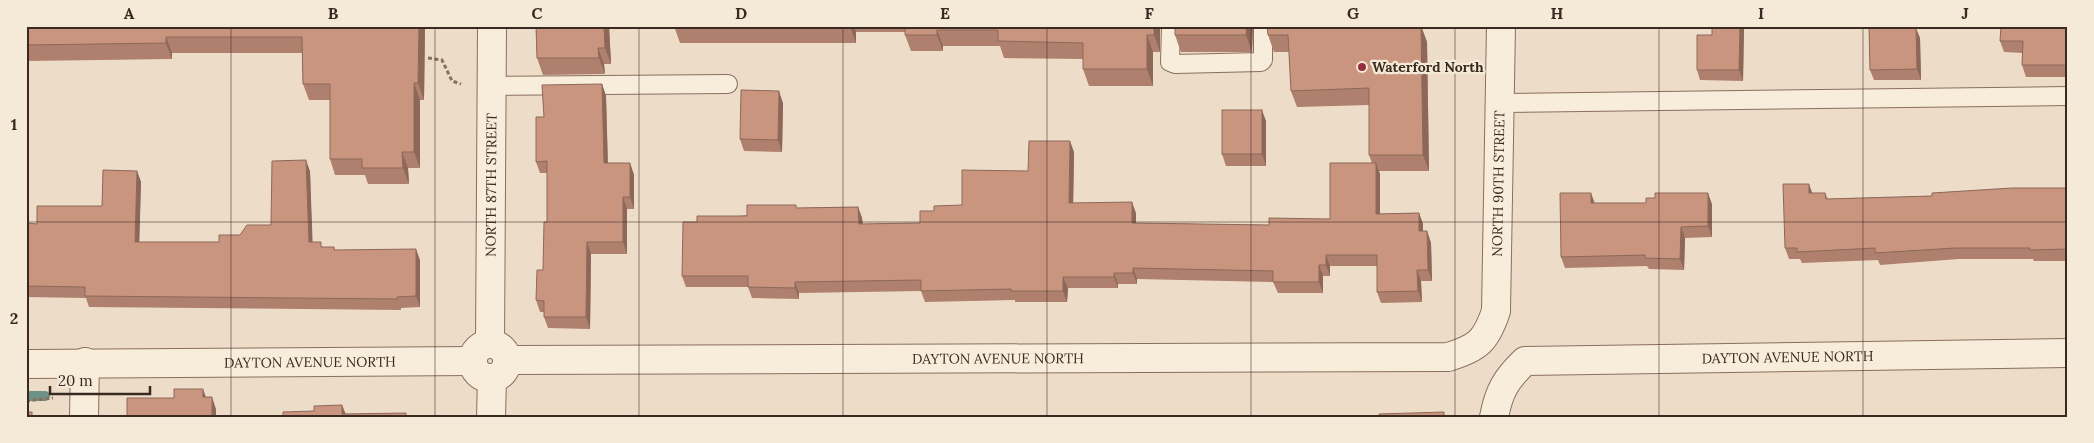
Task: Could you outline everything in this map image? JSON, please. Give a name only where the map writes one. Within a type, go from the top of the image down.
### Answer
[{"type":"street","name":"NORTH 87TH STREET","points":[[491,417],[492,26]]},
{"type":"street","name":"NORTH 90TH STREET","points":[[1484,340],[1496,311],[1501,26]]},
{"type":"street","name":"DAYTON AVENUE NORTH","points":[[26,364],[84,362],[1448,357],[1469,351],[1484,340]]},
{"type":"street","name":"DAYTON AVENUE NORTH","points":[[1494,417],[1499,393],[1512,373],[1525,361],[2068,353]]},
{"type":"street","points":[[84,362],[84,417]]},
{"type":"lane","points":[[1171,26],[1170,62],[1175,64],[1261,62],[1263,60],[1263,26]]},
{"type":"lane","points":[[491,86],[728,84]]},
{"type":"lane","points":[[1500,103],[2068,96]]},
{"type":"path","points":[[428,58],[442,60],[452,81],[464,84]]},
{"type":"path","points":[[26,400],[44,401],[58,396]]},
{"type":"building","points":[[26,26],[419,26],[418,83],[414,83],[414,152],[402,152],[403,168],[362,168],[362,159],[330,159],[330,84],[303,84],[302,37],[166,37],[166,43],[26,45]]},
{"type":"building","points":[[536,26],[604,26],[605,48],[598,48],[599,58],[537,58]]},
{"type":"building","points":[[905,26],[1154,26],[1154,35],[1147,35],[1147,69],[1083,69],[1083,43],[998,41],[998,30],[937,30],[937,35],[905,35]]},
{"type":"building","points":[[1175,26],[1247,26],[1246,35],[1175,35]]},
{"type":"building","name":"Waterford North","points":[[1267,26],[1421,26],[1423,155],[1369,155],[1369,88],[1291,91],[1288,35],[1268,35]]},
{"type":"building","points":[[1712,26],[1740,26],[1739,70],[1697,70],[1697,35],[1712,35]]},
{"type":"building","points":[[1869,26],[1908,26],[1908,28],[1916,28],[1917,69],[1870,70]]},
{"type":"building","points":[[2001,26],[2068,26],[2068,62],[2066,62],[2066,65],[2022,65],[2023,41],[2000,41]]},
{"type":"building","points":[[602,84],[604,163],[630,163],[630,197],[623,197],[623,242],[587,242],[586,317],[544,317],[544,301],[536,300],[537,270],[543,270],[544,222],[547,222],[547,161],[536,162],[536,117],[544,117],[542,85]]},
{"type":"building","points":[[741,90],[779,91],[778,140],[740,139]]},
{"type":"building","points":[[1222,110],[1262,110],[1262,154],[1222,154]]},
{"type":"building","points":[[1029,141],[1070,141],[1069,203],[1132,202],[1132,223],[1269,225],[1269,218],[1330,219],[1330,163],[1376,163],[1376,214],[1419,213],[1419,231],[1427,231],[1428,270],[1417,270],[1418,291],[1377,292],[1377,255],[1326,255],[1326,265],[1319,265],[1319,282],[1273,282],[1273,271],[1133,268],[1133,273],[1114,273],[1114,277],[1063,277],[1063,291],[1011,291],[1011,289],[921,291],[921,280],[795,282],[795,288],[748,287],[748,276],[682,276],[683,222],[697,222],[697,216],[747,216],[747,205],[796,205],[796,208],[858,207],[859,224],[920,223],[920,211],[934,211],[934,206],[962,205],[962,170],[1028,171]]},
{"type":"building","points":[[306,160],[309,242],[321,242],[321,247],[334,247],[334,250],[416,249],[416,296],[397,297],[397,299],[85,296],[85,287],[26,286],[26,223],[37,224],[37,206],[102,206],[103,170],[137,171],[135,242],[219,242],[219,235],[240,235],[247,225],[271,225],[272,161]]},
{"type":"building","points":[[1783,184],[1809,184],[1809,193],[1825,193],[1826,199],[1932,196],[1932,193],[2012,188],[2068,188],[2068,249],[1955,248],[1875,253],[1875,248],[1797,252],[1797,248],[1785,248]]},
{"type":"building","points":[[1560,193],[1591,193],[1591,203],[1646,203],[1646,198],[1655,198],[1655,193],[1708,193],[1708,226],[1681,227],[1680,259],[1645,258],[1645,255],[1561,257]]},
{"type":"building","points":[[174,389],[203,389],[203,397],[212,397],[212,417],[127,417],[127,398],[174,398]]},
{"type":"building","points":[[342,405],[342,414],[406,413],[406,417],[283,417],[283,412],[314,411],[314,406]]},
{"type":"building","points":[[26,412],[32,412],[32,417],[26,417]]},
{"type":"building","points":[[1444,412],[1444,417],[1379,417],[1379,414]]},
{"type":"waterway","points":[[26,396],[45,396]]},
{"type":"place","name":"Waterford North","points":[[1362,67]]}]
